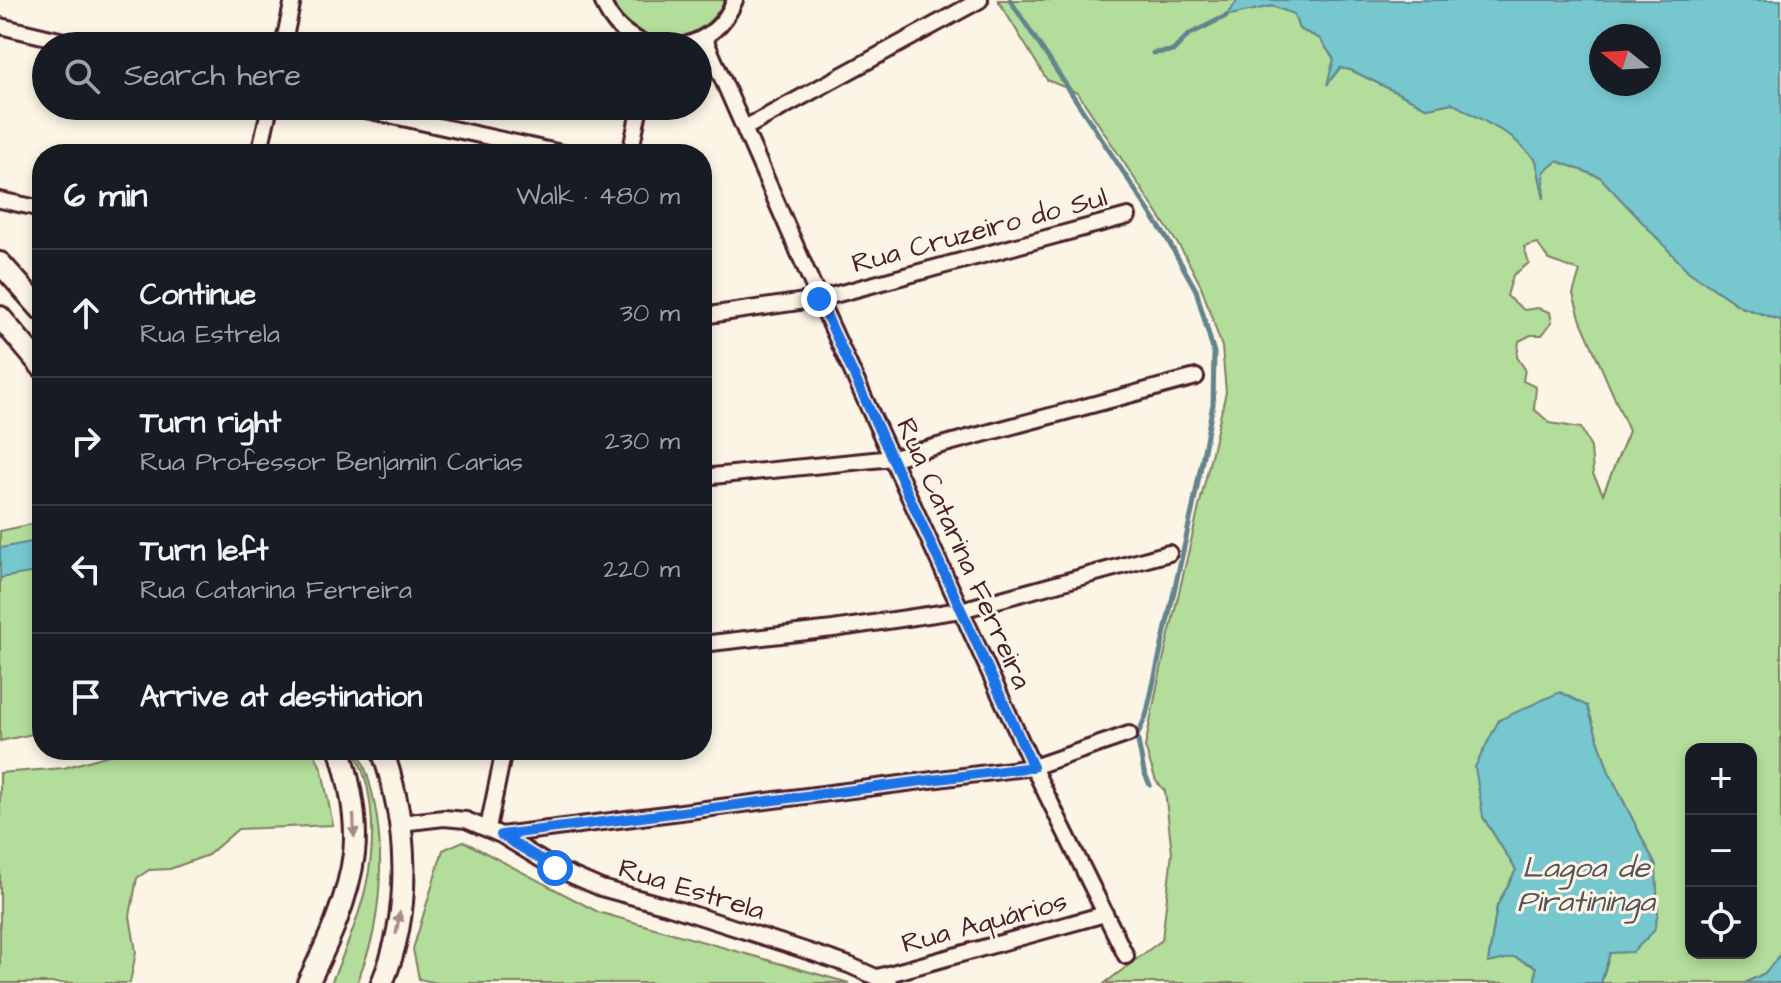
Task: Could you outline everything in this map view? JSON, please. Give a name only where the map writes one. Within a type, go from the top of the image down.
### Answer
[{"type":"main road","points":[[0,263],[32,299]]},
{"type":"main road","points":[[0,317],[32,355]]},
{"type":"main road","points":[[308,983],[331,935],[354,854],[355,826],[343,760]]},
{"type":"main road","points":[[382,983],[400,917],[403,883],[401,823],[385,760]]},
{"type":"street","points":[[286,32],[293,0]]},
{"type":"street","points":[[602,0],[609,15],[625,32]]},
{"type":"street","points":[[711,32],[720,25],[735,0]]},
{"type":"street","points":[[745,128],[980,0]]},
{"type":"street","points":[[0,26],[32,34]]},
{"type":"street","name":"Rua Catarina Ferreira","points":[[712,55],[819,299],[1033,767],[1126,956]]},
{"type":"street","points":[[261,144],[267,120]]},
{"type":"street","points":[[412,120],[521,144]]},
{"type":"street","points":[[632,144],[637,120]]},
{"type":"street","points":[[0,200],[32,207]]},
{"type":"street","name":"Rua Cruzeiro do Sul","points":[[712,315],[819,299],[1128,216]]},
{"type":"street","points":[[712,476],[893,458],[1196,377]]},
{"type":"street","points":[[712,643],[961,610],[1169,553]]},
{"type":"street","points":[[401,823],[454,818],[494,832],[1033,767],[1129,734]]},
{"type":"street","points":[[494,832],[503,760]]},
{"type":"street","name":"Rua Estrela","points":[[494,832],[555,868],[601,888],[795,947],[883,980]]},
{"type":"street","name":"Rua Aquários","points":[[883,980],[1105,914]]},
{"type":"green space","points":[[612,0],[725,0],[714,16],[692,32],[641,32],[622,17]]},
{"type":"green space","points":[[998,0],[1238,0],[1228,15],[1272,6],[1294,14],[1299,29],[1319,38],[1334,59],[1328,83],[1340,68],[1351,70],[1428,108],[1452,103],[1511,136],[1536,160],[1543,194],[1544,171],[1557,161],[1600,177],[1688,271],[1741,307],[1781,320],[1781,954],[1765,973],[1745,983],[1601,983],[1610,953],[1656,866],[1609,772],[1587,706],[1483,817],[1516,870],[1497,906],[1488,963],[1514,957],[1536,967],[1535,983],[1105,983],[1162,940],[1172,853],[1165,791],[1156,781],[1145,747],[1226,392],[1222,347],[1201,286],[1185,255],[1078,93],[1047,80]],"holes":[[[1537,243],[1549,260],[1580,271],[1573,294],[1581,321],[1629,431],[1603,494],[1593,474],[1591,448],[1581,428],[1550,423],[1534,409],[1536,387],[1523,381],[1525,369],[1517,357],[1519,341],[1531,335],[1542,335],[1552,322],[1550,312],[1538,308],[1524,310],[1507,296],[1513,275],[1529,263],[1524,247]]]},
{"type":"green space","points":[[32,524],[32,734],[0,741],[0,531]]},
{"type":"green space","points":[[92,760],[318,760],[333,825],[238,829],[208,855],[170,869],[149,870],[137,878],[130,916],[136,952],[130,983],[0,983],[0,773],[64,768]]},
{"type":"green space","points":[[358,760],[362,760],[366,771],[377,815],[380,884],[374,929],[357,983],[331,983],[366,887],[372,838],[367,785]]},
{"type":"green space","points":[[463,841],[598,912],[849,983],[437,983],[419,979],[413,949],[443,850]]},
{"type":"water","points":[[1238,0],[1781,0],[1781,320],[1741,307],[1688,271],[1600,177],[1557,161],[1544,172],[1544,199],[1536,160],[1511,136],[1452,103],[1428,108],[1351,70],[1340,68],[1327,85],[1334,59],[1319,38],[1299,29],[1294,14],[1272,6],[1226,16]]},
{"type":"water","points":[[32,542],[32,573],[0,578],[0,548]]},
{"type":"water","name":"Lagoa de Piratininga","points":[[1560,692],[1587,706],[1609,772],[1656,866],[1658,913],[1654,931],[1633,952],[1610,953],[1601,983],[1535,983],[1536,967],[1514,957],[1488,963],[1497,906],[1516,870],[1483,817],[1475,767],[1499,720]]},
{"type":"water","points":[[1781,954],[1781,983],[1745,983],[1765,973]]},
{"type":"waterway","points":[[1010,0],[1166,237],[1196,290],[1214,353],[1213,404],[1193,507],[1146,716],[1137,736],[1144,772],[1150,785]]},
{"type":"waterway","points":[[1153,53],[1173,51],[1188,35],[1226,16]]},
{"type":"route","points":[[555,868],[501,835],[1033,767],[819,299]]}]
